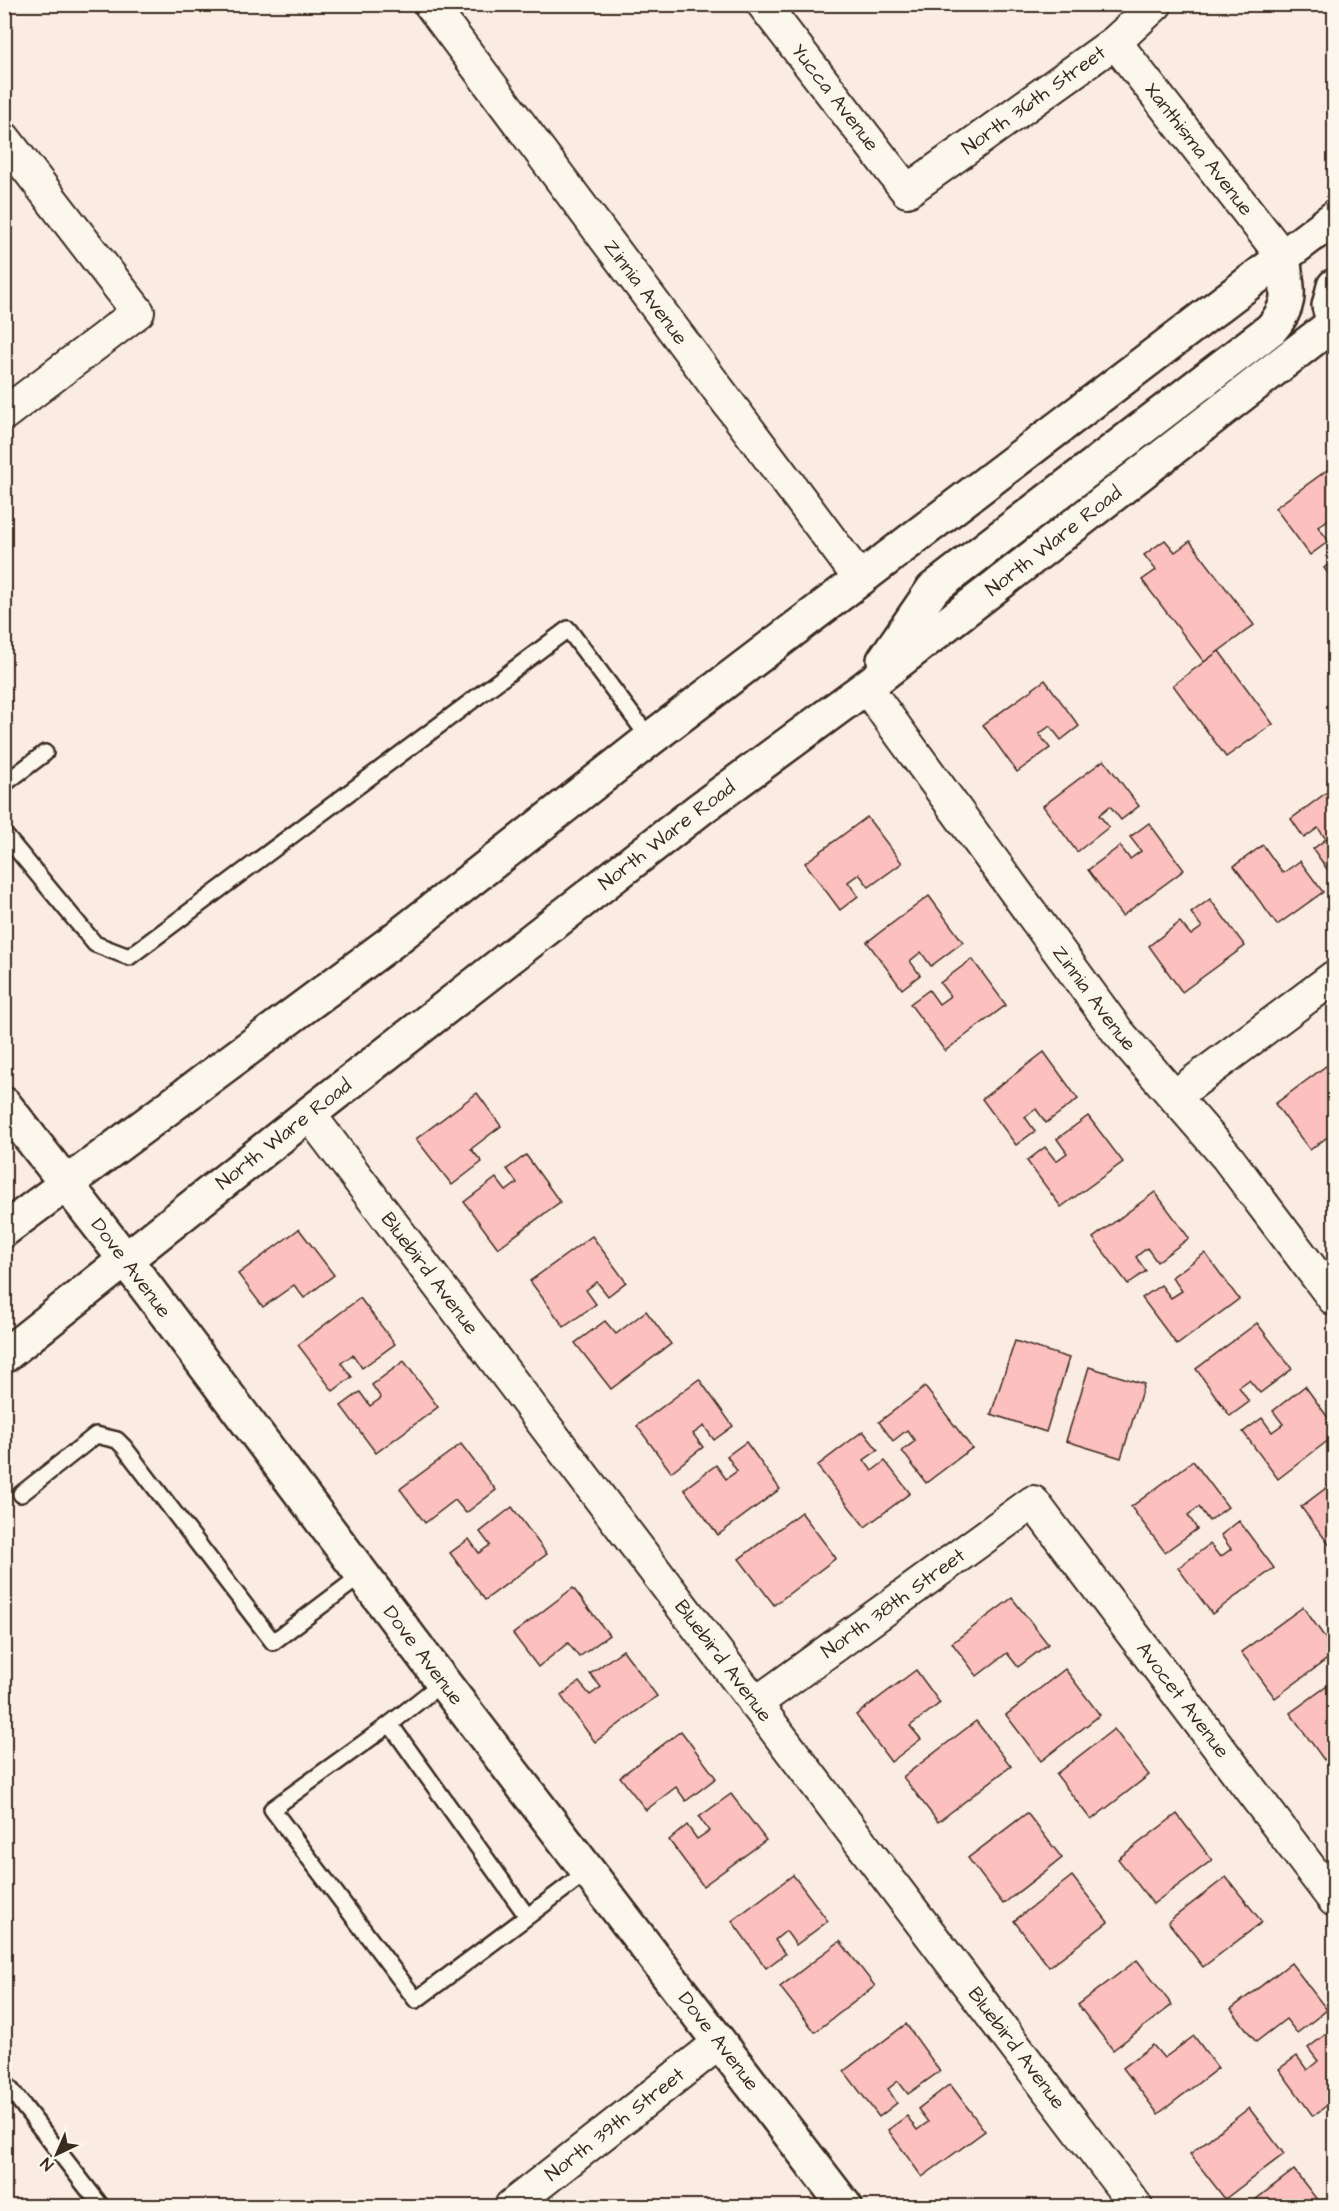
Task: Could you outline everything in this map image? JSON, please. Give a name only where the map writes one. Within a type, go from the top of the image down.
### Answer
[{"type":"main road","points":[[4,1230],[390,943],[650,739],[1335,218]]},
{"type":"main road","points":[[866,687],[933,589],[1271,329],[1282,316],[1288,296],[1283,257]]},
{"type":"main road","points":[[1334,324],[1329,306],[1335,286]]},
{"type":"main road","name":"North Ware Road","points":[[4,1356],[309,1114],[700,809],[866,687],[1334,324]]},
{"type":"main road","name":"Dove Avenue","points":[[4,1104],[125,1259],[443,1682],[845,2206]]},
{"type":"street","name":"Zinnia Avenue","points":[[430,4],[860,579]]},
{"type":"street","name":"Yucca Avenue","points":[[763,4],[907,191]]},
{"type":"street","name":"North 36th Street","points":[[907,191],[1115,42],[1156,4]]},
{"type":"street","name":"Xanthisma Avenue","points":[[1115,42],[1283,257]]},
{"type":"street","points":[[4,138],[138,312],[4,414]]},
{"type":"street","name":"Zinnia Avenue","points":[[866,687],[1118,1032],[1227,1157],[1335,1299]]},
{"type":"street","points":[[1175,1096],[1335,977]]},
{"type":"street","name":"Bluebird Avenue","points":[[309,1114],[1136,2206]]},
{"type":"street","name":"North 38th Street","points":[[755,1704],[1033,1502]]},
{"type":"street","name":"Avocet Avenue","points":[[1033,1502],[1335,1900]]},
{"type":"street","name":"North 39th Street","points":[[511,2206],[719,2043]]},
{"type":"lane","points":[[4,834],[95,944],[129,957],[568,629],[650,739]]},
{"type":"lane","points":[[4,784],[45,753]]},
{"type":"lane","points":[[21,1494],[96,1435],[117,1440],[273,1642],[363,1574]]},
{"type":"lane","points":[[443,1682],[390,1724],[272,1809],[416,2000],[588,1871]]},
{"type":"lane","points":[[390,1724],[527,1916]]},
{"type":"lane","points":[[4,2081],[101,2206]]},
{"type":"building","points":[[1334,465],[1334,526],[1329,519],[1318,527],[1329,541],[1310,555],[1275,508]]},
{"type":"building","points":[[1165,540],[1175,552],[1190,541],[1254,625],[1204,662],[1142,580],[1156,570],[1144,555]]},
{"type":"building","points":[[1334,560],[1334,582],[1324,568]]},
{"type":"building","points":[[1219,651],[1273,724],[1226,757],[1173,685]]},
{"type":"building","points":[[1045,680],[1079,726],[1061,740],[1050,726],[1039,734],[1050,748],[1017,772],[983,725]]},
{"type":"building","points":[[1104,760],[1139,806],[1121,820],[1110,806],[1099,815],[1109,827],[1077,852],[1043,806]]},
{"type":"building","points":[[1334,787],[1334,879],[1313,849],[1326,839],[1318,828],[1304,838],[1291,819]]},
{"type":"building","points":[[867,817],[902,863],[869,887],[859,874],[848,882],[858,896],[840,910],[805,863]]},
{"type":"building","points":[[1149,823],[1184,870],[1122,916],[1088,870],[1120,846],[1130,859],[1141,851],[1130,837]]},
{"type":"building","points":[[1263,845],[1283,873],[1300,861],[1323,892],[1277,925],[1234,866]]},
{"type":"building","points":[[929,896],[963,942],[931,966],[921,952],[910,961],[920,975],[902,989],[867,942]]},
{"type":"building","points":[[1210,899],[1245,946],[1182,992],[1149,946],[1180,922],[1191,935],[1202,927],[1191,913]]},
{"type":"building","points":[[972,959],[1006,1005],[945,1051],[910,1004],[929,990],[939,1004],[950,996],[940,983]]},
{"type":"building","points":[[1044,1052],[1078,1099],[1046,1123],[1036,1109],[1025,1117],[1035,1131],[1016,1145],[982,1099]]},
{"type":"building","points":[[1334,1060],[1334,1111],[1332,1113],[1334,1132],[1310,1150],[1275,1104]]},
{"type":"building","points":[[477,1093],[501,1126],[471,1149],[482,1162],[452,1185],[416,1139]]},
{"type":"building","points":[[1088,1116],[1123,1162],[1061,1207],[1027,1161],[1045,1147],[1056,1161],[1067,1153],[1057,1139]]},
{"type":"building","points":[[526,1155],[560,1202],[498,1248],[464,1202],[496,1178],[506,1191],[517,1183],[507,1169]]},
{"type":"building","points":[[1155,1192],[1189,1238],[1157,1262],[1147,1248],[1136,1257],[1146,1271],[1128,1284],[1093,1238]]},
{"type":"building","points":[[299,1229],[334,1275],[304,1298],[294,1285],[263,1307],[238,1274]]},
{"type":"building","points":[[592,1236],[626,1282],[608,1296],[597,1282],[586,1290],[596,1304],[564,1327],[530,1281]]},
{"type":"building","points":[[1205,1253],[1239,1299],[1177,1345],[1142,1298],[1161,1285],[1171,1298],[1182,1291],[1172,1277]]},
{"type":"building","points":[[360,1298],[395,1344],[362,1368],[353,1355],[341,1363],[352,1377],[333,1391],[298,1345]]},
{"type":"building","points":[[646,1311],[671,1344],[611,1389],[575,1343],[605,1321],[616,1334]]},
{"type":"building","points":[[1257,1323],[1292,1369],[1260,1393],[1249,1380],[1239,1387],[1249,1402],[1230,1416],[1196,1369]]},
{"type":"building","points":[[1015,1341],[1069,1358],[1046,1432],[991,1414]]},
{"type":"building","points":[[404,1361],[438,1407],[376,1453],[341,1406],[360,1392],[370,1406],[381,1398],[372,1385]]},
{"type":"building","points":[[1089,1367],[1144,1384],[1121,1458],[1066,1441]]},
{"type":"building","points":[[699,1379],[733,1426],[714,1440],[704,1426],[693,1434],[703,1447],[671,1472],[637,1426]]},
{"type":"building","points":[[1305,1386],[1334,1426],[1334,1436],[1278,1479],[1243,1432],[1262,1418],[1272,1432],[1283,1424],[1273,1411]]},
{"type":"building","points":[[925,1387],[972,1448],[926,1483],[902,1451],[915,1441],[907,1430],[893,1441],[879,1422]]},
{"type":"building","points":[[863,1431],[878,1450],[864,1460],[872,1471],[885,1461],[910,1493],[865,1527],[817,1466]]},
{"type":"building","points":[[746,1442],[780,1489],[718,1535],[684,1489],[716,1465],[726,1479],[737,1471],[727,1456]]},
{"type":"building","points":[[461,1444],[496,1490],[466,1513],[455,1500],[425,1523],[400,1489]]},
{"type":"building","points":[[1193,1461],[1228,1507],[1209,1521],[1199,1507],[1188,1515],[1197,1529],[1165,1552],[1131,1507]]},
{"type":"building","points":[[1334,1482],[1334,1551],[1301,1507]]},
{"type":"building","points":[[512,1507],[547,1554],[485,1600],[450,1553],[469,1539],[479,1553],[490,1545],[480,1532]]},
{"type":"building","points":[[801,1512],[836,1558],[774,1605],[739,1559]]},
{"type":"building","points":[[1239,1521],[1274,1568],[1212,1614],[1178,1568],[1210,1544],[1220,1557],[1231,1549],[1221,1535]]},
{"type":"building","points":[[573,1588],[609,1635],[579,1657],[568,1643],[538,1667],[513,1634]]},
{"type":"building","points":[[1012,1598],[1048,1644],[1018,1667],[1007,1653],[977,1676],[952,1643]]},
{"type":"building","points":[[1303,1607],[1334,1650],[1334,1654],[1275,1698],[1241,1652]]},
{"type":"building","points":[[623,1650],[657,1696],[595,1742],[561,1696],[579,1682],[590,1695],[601,1687],[590,1674]]},
{"type":"building","points":[[1065,1669],[1100,1715],[1041,1761],[1006,1715]]},
{"type":"building","points":[[916,1670],[940,1703],[910,1726],[921,1739],[891,1762],[856,1715]]},
{"type":"building","points":[[1334,1681],[1334,1752],[1324,1760],[1290,1713]]},
{"type":"building","points":[[976,1721],[1011,1766],[938,1822],[903,1777]]},
{"type":"building","points":[[1114,1729],[1149,1775],[1091,1820],[1056,1774]]},
{"type":"building","points":[[681,1731],[716,1778],[686,1801],[676,1787],[646,1810],[620,1777]]},
{"type":"building","points":[[731,1794],[766,1840],[703,1886],[669,1840],[687,1825],[697,1839],[709,1831],[699,1817]]},
{"type":"building","points":[[1027,1813],[1062,1858],[1003,1904],[968,1858]]},
{"type":"building","points":[[1177,1814],[1212,1860],[1153,1904],[1118,1859]]},
{"type":"building","points":[[793,1875],[828,1921],[796,1945],[786,1931],[775,1940],[785,1954],[766,1968],[732,1921]]},
{"type":"building","points":[[1072,1876],[1108,1922],[1049,1967],[1014,1921]]},
{"type":"building","points":[[1226,1877],[1262,1922],[1203,1967],[1168,1922]]},
{"type":"building","points":[[840,1941],[875,1986],[815,2032],[780,1987]]},
{"type":"building","points":[[1137,1960],[1172,2005],[1113,2050],[1078,2005]]},
{"type":"building","points":[[1291,1963],[1327,2010],[1297,2033],[1286,2019],[1256,2042],[1231,2009]]},
{"type":"building","points":[[906,2024],[940,2071],[908,2094],[898,2081],[888,2089],[897,2103],[879,2117],[844,2071]]},
{"type":"building","points":[[1334,2028],[1334,2100],[1313,2116],[1279,2069],[1297,2056],[1307,2070],[1318,2061],[1308,2048]]},
{"type":"building","points":[[1194,2036],[1218,2068],[1158,2114],[1123,2068],[1153,2045],[1164,2058]]},
{"type":"building","points":[[950,2084],[985,2131],[922,2177],[888,2130],[907,2116],[917,2130],[928,2122],[918,2109]]},
{"type":"building","points":[[1249,2108],[1284,2154],[1225,2199],[1190,2154]]},
{"type":"building","points":[[1294,2170],[1322,2206],[1247,2206]]}]
